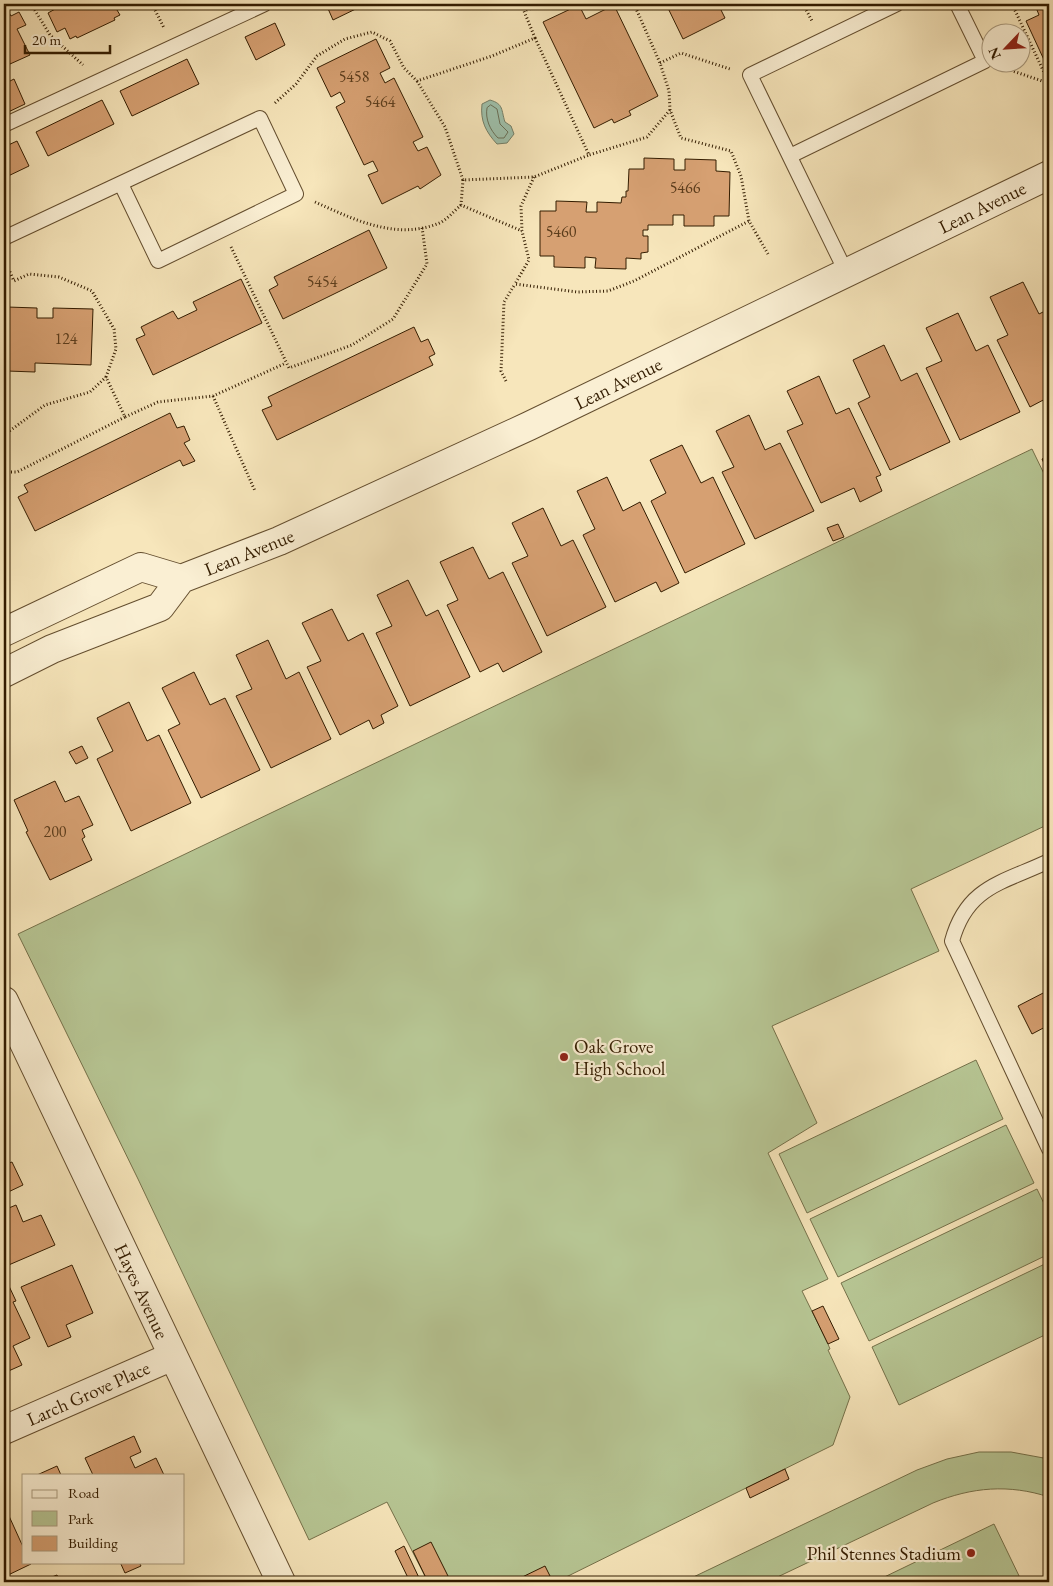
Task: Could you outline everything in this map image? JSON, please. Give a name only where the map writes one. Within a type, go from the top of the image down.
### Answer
[{"type":"street","name":"Lean Avenue","points":[[4,673],[52,649],[160,607],[181,579],[278,541],[520,430],[1049,174]]},
{"type":"street","name":"Lean Avenue","points":[[4,632],[141,567],[181,579]]},
{"type":"street","name":"Hayes Avenue","points":[[4,1001],[281,1582]]},
{"type":"street","name":"Larch Grove Place","points":[[4,1430],[173,1356]]},
{"type":"lane","points":[[4,126],[265,4]]},
{"type":"lane","points":[[846,272],[750,75],[897,4]]},
{"type":"lane","points":[[957,4],[980,51]]},
{"type":"lane","points":[[790,156],[980,63]]},
{"type":"lane","points":[[4,238],[260,118],[296,194],[158,261],[121,184]]},
{"type":"lane","points":[[1049,861],[994,885],[974,898],[957,923],[952,942],[1049,1149]]},
{"type":"path","points":[[32,4],[50,35],[99,81]]},
{"type":"path","points":[[152,4],[173,47]]},
{"type":"path","points":[[542,4],[524,11],[589,155]]},
{"type":"path","points":[[634,4],[660,62],[669,90],[670,110],[681,138],[730,151],[740,176],[749,222],[768,254]]},
{"type":"path","points":[[1012,4],[1049,83]]},
{"type":"path","points":[[260,118],[296,84],[316,56],[345,38],[372,32],[390,41],[404,68],[417,81],[445,127],[463,180],[461,205],[438,224],[404,230],[369,226],[296,194]]},
{"type":"path","points":[[417,81],[492,56],[535,38]]},
{"type":"path","points":[[660,62],[681,53],[750,75]]},
{"type":"path","points":[[1017,72],[1049,83]]},
{"type":"path","points":[[463,180],[534,177],[589,155],[647,137],[670,110]]},
{"type":"path","points":[[506,381],[501,371],[504,302],[529,260],[522,230],[521,206],[534,177]]},
{"type":"path","points":[[461,205],[522,230]]},
{"type":"path","points":[[515,284],[577,292],[608,291],[634,282],[749,222]]},
{"type":"path","points":[[223,230],[289,368],[352,345],[392,319],[427,264],[422,227]]},
{"type":"path","points":[[4,259],[14,281],[30,274],[59,277],[92,291],[114,329],[116,349],[106,377],[90,392],[45,405],[4,435]]},
{"type":"path","points":[[4,472],[17,472],[158,402],[213,396],[286,363]]},
{"type":"path","points":[[106,377],[125,417]]},
{"type":"path","points":[[213,396],[255,491]]},
{"type":"green space","name":"Oak Grove High School","points":[[1032,449],[1049,484],[1049,824],[911,889],[939,951],[772,1026],[817,1123],[768,1153],[828,1279],[802,1291],[828,1344],[830,1349],[828,1350],[850,1397],[833,1445],[556,1582],[428,1582],[387,1502],[309,1540],[138,1179],[18,934]]},
{"type":"green space","points":[[976,1060],[1003,1119],[807,1213],[779,1154]]},
{"type":"green space","points":[[1006,1125],[1034,1183],[838,1277],[810,1219]]},
{"type":"green space","points":[[1037,1189],[1049,1214],[1049,1254],[869,1341],[841,1283]]},
{"type":"green space","points":[[1049,1262],[1049,1333],[899,1405],[872,1347]]},
{"type":"green space","points":[[979,1452],[1011,1452],[1049,1459],[1049,1497],[1019,1490],[1005,1489],[962,1493],[933,1503],[767,1582],[683,1582],[917,1470],[947,1459]]},
{"type":"green space","name":"Phil Stennes Stadium","points":[[994,1524],[1022,1582],[874,1582]]},
{"type":"water","points":[[490,100],[498,103],[505,122],[511,126],[514,134],[507,143],[497,144],[485,126],[482,116],[482,104]]},
{"type":"building","points":[[4,4],[11,16],[19,12],[26,25],[17,29],[30,55],[10,64],[6,56],[4,57]]},
{"type":"building","points":[[55,4],[117,4],[114,5],[120,15],[114,18],[115,20],[77,38],[76,36],[70,39],[65,28],[57,32],[48,13],[57,8]]},
{"type":"building","points":[[326,4],[366,4],[333,20]]},
{"type":"building","points":[[666,4],[734,4],[721,10],[725,18],[683,39]]},
{"type":"building","points":[[1049,4],[1049,60],[1045,62],[1030,30],[1030,22],[1026,21],[1039,15],[1035,5]]},
{"type":"building","points":[[579,5],[586,19],[614,5],[658,96],[629,111],[631,115],[614,123],[612,119],[594,128],[543,22]]},
{"type":"building","points":[[275,23],[285,45],[256,60],[245,37]]},
{"type":"building","points":[[376,39],[390,68],[380,73],[385,83],[394,78],[423,137],[413,142],[418,151],[427,147],[441,175],[420,189],[418,186],[382,204],[368,175],[378,171],[373,161],[364,165],[336,107],[345,102],[340,92],[331,97],[317,68]]},
{"type":"building","points":[[187,59],[199,84],[132,116],[120,91]]},
{"type":"building","points":[[14,79],[25,104],[4,114],[4,84]]},
{"type":"building","points":[[102,100],[114,124],[48,156],[36,132]]},
{"type":"building","points":[[17,141],[29,166],[4,178],[4,147]]},
{"type":"building","points":[[644,158],[674,159],[674,170],[685,170],[685,159],[716,160],[716,171],[730,172],[729,216],[714,216],[714,226],[684,226],[684,215],[673,215],[673,225],[648,225],[648,230],[643,230],[643,236],[648,236],[648,252],[641,253],[641,259],[626,258],[626,269],[595,268],[596,258],[585,257],[585,268],[554,267],[554,256],[540,256],[540,211],[556,211],[556,201],[587,202],[586,212],[597,212],[597,202],[621,203],[622,197],[626,197],[626,191],[628,191],[629,169],[644,169]]},
{"type":"building","points":[[369,230],[387,268],[283,319],[269,290],[278,285],[274,277]]},
{"type":"building","points":[[241,279],[262,323],[153,375],[136,339],[145,335],[141,327],[173,311],[178,319],[197,310],[193,302]]},
{"type":"building","points":[[1023,282],[1039,314],[1049,309],[1049,397],[1030,407],[997,340],[1008,335],[990,297]]},
{"type":"building","points":[[7,307],[37,308],[37,318],[53,318],[53,308],[93,309],[91,365],[35,363],[35,372],[7,371],[6,418],[4,418],[4,317],[6,317]]},
{"type":"building","points":[[958,313],[976,351],[988,345],[1020,412],[960,440],[926,368],[942,361],[926,328]]},
{"type":"building","points":[[414,327],[421,342],[428,339],[435,354],[429,357],[433,365],[277,440],[262,410],[272,406],[268,397]]},
{"type":"building","points":[[884,345],[901,381],[917,373],[950,442],[890,470],[858,403],[870,397],[853,360]]},
{"type":"building","points":[[819,376],[836,414],[849,408],[881,475],[876,477],[882,491],[860,502],[854,488],[821,503],[787,431],[803,424],[787,391]]},
{"type":"building","points":[[170,413],[177,428],[184,426],[190,440],[184,443],[195,461],[183,466],[180,460],[35,531],[18,497],[28,492],[24,485]]},
{"type":"building","points":[[749,415],[765,450],[780,443],[814,511],[755,539],[722,472],[734,467],[716,431]]},
{"type":"building","points":[[682,445],[701,483],[713,477],[745,544],[685,573],[651,501],[666,493],[650,460]]},
{"type":"building","points":[[1049,456],[1049,474],[1042,459]]},
{"type":"building","points":[[607,477],[623,511],[640,502],[679,583],[661,592],[656,582],[615,602],[583,535],[595,529],[577,491]]},
{"type":"building","points":[[543,508],[561,546],[573,540],[606,607],[547,636],[512,563],[528,556],[512,523]]},
{"type":"building","points":[[838,524],[844,537],[833,541],[827,528]]},
{"type":"building","points":[[473,547],[489,579],[503,572],[542,652],[503,672],[498,663],[480,672],[447,605],[458,600],[440,562]]},
{"type":"building","points":[[408,580],[426,616],[438,610],[470,677],[410,706],[376,633],[392,626],[377,595]]},
{"type":"building","points":[[332,609],[348,641],[363,633],[398,706],[381,715],[384,723],[373,729],[369,720],[340,735],[307,667],[321,661],[302,623]]},
{"type":"building","points":[[268,640],[286,679],[299,672],[331,739],[271,768],[236,696],[252,689],[236,655]]},
{"type":"building","points":[[194,672],[210,705],[225,698],[260,770],[201,798],[168,730],[180,724],[162,688]]},
{"type":"building","points":[[129,702],[147,741],[159,735],[191,803],[131,831],[97,759],[113,751],[97,718]]},
{"type":"building","points":[[82,746],[88,758],[76,764],[69,752]]},
{"type":"building","points":[[55,781],[65,802],[79,796],[93,825],[82,830],[85,837],[82,839],[92,860],[50,880],[26,832],[28,831],[14,800]]},
{"type":"building","points":[[1049,990],[1049,1025],[1032,1034],[1018,1006]]},
{"type":"building","points":[[12,1162],[23,1185],[4,1194],[4,1165]]},
{"type":"building","points":[[16,1205],[23,1222],[41,1215],[55,1245],[4,1267],[4,1210]]},
{"type":"building","points":[[72,1265],[93,1313],[66,1325],[71,1337],[48,1347],[21,1287]]},
{"type":"building","points":[[8,1284],[16,1301],[13,1302],[30,1338],[13,1346],[22,1365],[4,1373],[4,1286]]},
{"type":"building","points":[[823,1306],[839,1339],[828,1344],[812,1311]]},
{"type":"building","points":[[134,1436],[141,1452],[130,1457],[135,1468],[156,1458],[164,1474],[93,1474],[85,1458]]},
{"type":"building","points":[[57,1466],[61,1474],[39,1474]]},
{"type":"building","points":[[785,1469],[789,1479],[750,1498],[746,1488]]},
{"type":"building","points":[[4,1505],[22,1545],[22,1564],[31,1564],[4,1577]]},
{"type":"building","points":[[431,1542],[451,1582],[428,1582],[413,1551]]},
{"type":"building","points":[[404,1546],[421,1582],[410,1582],[395,1551]]},
{"type":"building","points":[[121,1564],[140,1564],[141,1566],[125,1573]]},
{"type":"building","points":[[545,1566],[553,1582],[512,1582]]},
{"type":"building","points":[[57,1575],[60,1582],[39,1582]]},
{"type":"place","name":"Oak Grove High School","points":[[564,1057]]},
{"type":"place","name":"Phil Stennes Stadium","points":[[971,1553]]}]
